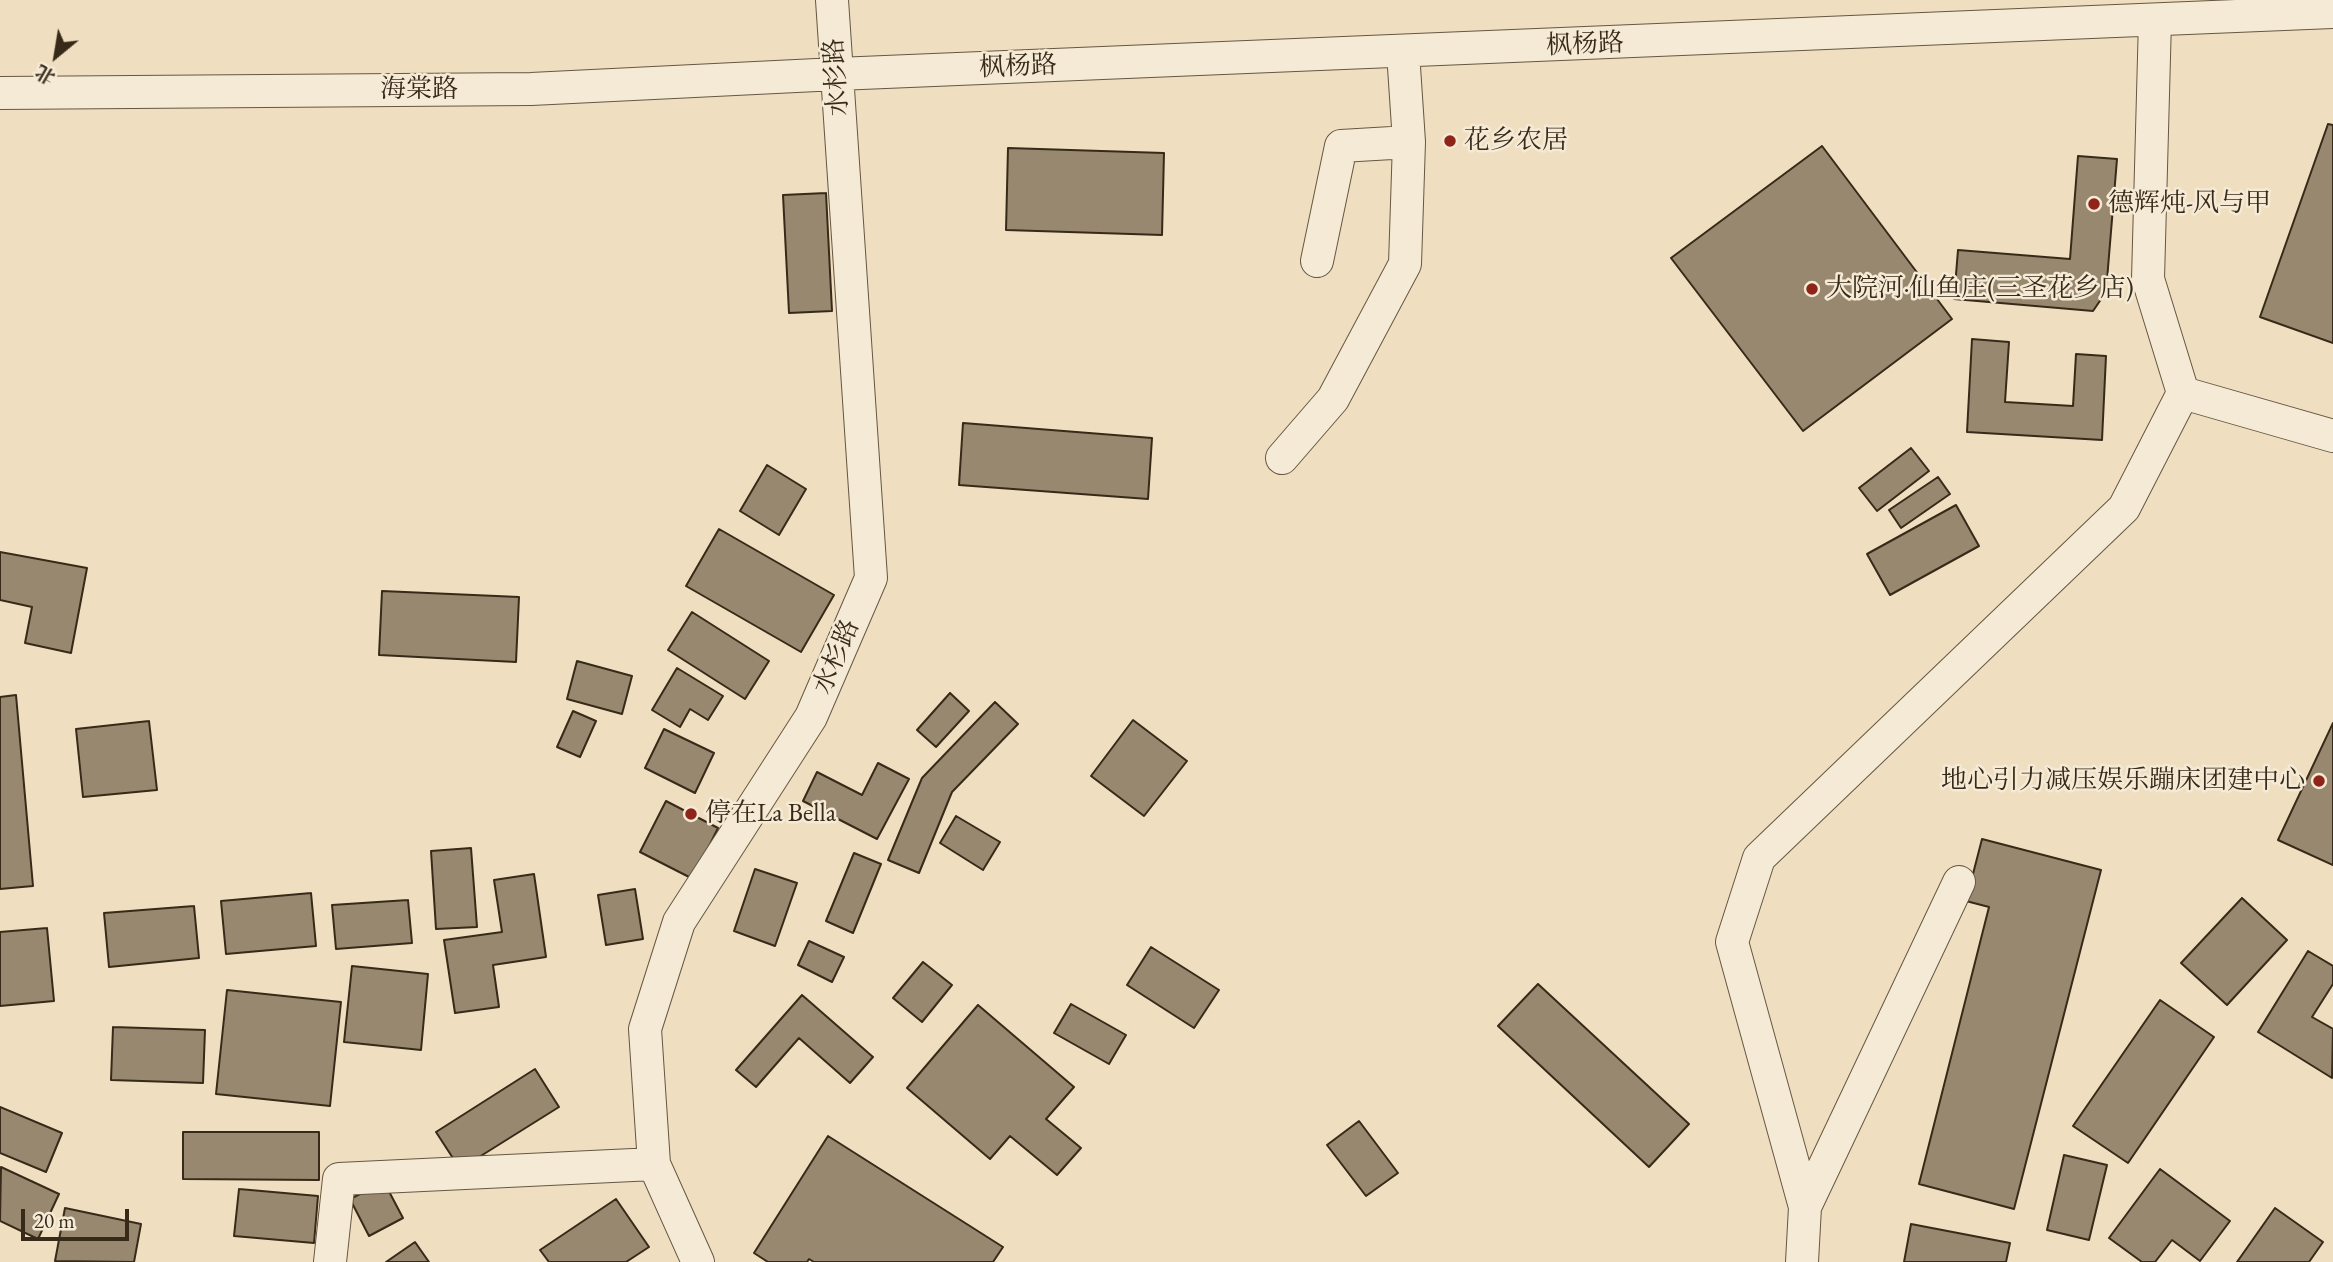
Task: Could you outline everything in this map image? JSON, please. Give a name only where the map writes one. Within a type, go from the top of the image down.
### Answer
[{"type":"street","name":"水杉路","points":[[698,1262],[654,1164],[645,1029],[679,922],[811,717],[871,578],[832,0]]},
{"type":"street","name":"枫杨路","points":[[837,74],[2333,12]]},
{"type":"street","points":[[1802,1262],[1805,1207],[1731,943],[1759,858],[2124,508],[2183,393],[2148,279],[2155,20]]},
{"type":"street","points":[[1282,458],[1333,399],[1405,264],[1409,142],[1403,52]]},
{"type":"street","name":"海棠路","points":[[0,93],[531,89],[837,74]]},
{"type":"street","points":[[1317,261],[1341,146],[1409,142]]},
{"type":"street","points":[[2183,393],[2333,436]]},
{"type":"street","points":[[1805,1207],[1959,882]]},
{"type":"street","points":[[330,1262],[339,1179],[654,1164]]},
{"type":"building","points":[[2328,124],[2333,125],[2333,343],[2260,317]]},
{"type":"building","name":"大院河·仙鱼庄(三圣花乡店)","points":[[1822,146],[1952,319],[1803,431],[1671,258]]},
{"type":"building","points":[[1008,148],[1164,153],[1162,235],[1006,230]]},
{"type":"building","name":"德辉炖-风与甲","points":[[2078,156],[2117,159],[2106,292],[2093,311],[1954,299],[1958,250],[2070,259]]},
{"type":"building","points":[[826,193],[832,311],[789,313],[783,195]]},
{"type":"building","points":[[1972,339],[2009,342],[2005,402],[2073,406],[2076,354],[2106,356],[2102,440],[1967,432]]},
{"type":"building","points":[[963,423],[1152,438],[1148,499],[959,485]]},
{"type":"building","points":[[1911,448],[1929,471],[1877,511],[1859,488]]},
{"type":"building","points":[[767,465],[806,489],[779,535],[740,511]]},
{"type":"building","points":[[1938,477],[1950,494],[1901,528],[1889,510]]},
{"type":"building","points":[[1956,505],[1979,546],[1890,595],[1867,554]]},
{"type":"building","points":[[719,529],[834,595],[801,652],[686,586]]},
{"type":"building","points":[[0,552],[87,568],[71,653],[25,643],[32,607],[0,600]]},
{"type":"building","points":[[382,591],[519,597],[516,662],[379,655]]},
{"type":"building","points":[[692,612],[769,661],[745,699],[668,650]]},
{"type":"building","points":[[577,661],[632,676],[622,714],[567,699]]},
{"type":"building","points":[[677,668],[723,696],[708,720],[690,709],[680,727],[652,710]]},
{"type":"building","points":[[950,693],[969,711],[936,747],[917,730]]},
{"type":"building","points":[[16,695],[33,886],[0,889],[0,697]]},
{"type":"building","points":[[995,702],[1018,724],[952,792],[919,873],[888,860],[922,778]]},
{"type":"building","points":[[573,711],[596,721],[580,757],[557,747]]},
{"type":"building","points":[[1133,720],[1187,761],[1144,816],[1091,776]]},
{"type":"building","points":[[149,721],[157,790],[83,797],[76,729]]},
{"type":"building","name":"地心引力减压娱乐蹦床团建中心","points":[[2333,723],[2333,865],[2278,840]]},
{"type":"building","points":[[664,729],[714,753],[695,793],[645,768]]},
{"type":"building","points":[[878,763],[909,779],[877,839],[803,801],[817,772],[862,795]]},
{"type":"building","points":[[666,801],[718,828],[693,879],[640,852]]},
{"type":"building","points":[[956,816],[1000,842],[983,870],[940,843]]},
{"type":"building","points":[[1982,839],[2101,870],[2014,1209],[1919,1184],[1989,907],[1966,901]]},
{"type":"building","points":[[471,848],[477,927],[436,929],[431,851]]},
{"type":"building","points":[[854,853],[881,864],[853,933],[826,921]]},
{"type":"building","points":[[755,869],[797,883],[775,946],[734,931]]},
{"type":"building","points":[[534,874],[546,957],[493,965],[499,1007],[455,1013],[444,940],[502,932],[494,880]]},
{"type":"building","points":[[635,889],[643,939],[606,945],[598,895]]},
{"type":"building","points":[[311,893],[316,946],[226,954],[221,901]]},
{"type":"building","points":[[2242,898],[2287,940],[2227,1005],[2181,963]]},
{"type":"building","points":[[408,900],[412,943],[336,949],[332,905]]},
{"type":"building","points":[[194,906],[199,958],[109,967],[104,913]]},
{"type":"building","points":[[47,928],[54,1001],[0,1006],[0,932]]},
{"type":"building","points":[[809,941],[844,957],[832,982],[798,965]]},
{"type":"building","points":[[1151,947],[1219,990],[1194,1028],[1127,985]]},
{"type":"building","points":[[2308,951],[2333,966],[2333,984],[2312,1017],[2333,1029],[2332,1078],[2258,1032]]},
{"type":"building","points":[[923,962],[952,985],[922,1022],[893,998]]},
{"type":"building","points":[[352,966],[428,974],[421,1050],[344,1042]]},
{"type":"building","points":[[1538,984],[1689,1124],[1649,1167],[1498,1026]]},
{"type":"building","points":[[227,990],[341,1002],[330,1106],[216,1094]]},
{"type":"building","points":[[802,995],[873,1057],[850,1083],[799,1038],[756,1087],[736,1070]]},
{"type":"building","points":[[2160,1000],[2214,1037],[2128,1163],[2073,1126]]},
{"type":"building","points":[[1071,1004],[1126,1035],[1109,1064],[1054,1033]]},
{"type":"building","points":[[978,1005],[1074,1087],[1046,1119],[1081,1148],[1057,1175],[1010,1136],[990,1159],[907,1088]]},
{"type":"building","points":[[113,1027],[205,1030],[203,1083],[111,1080]]},
{"type":"building","points":[[535,1069],[559,1107],[460,1169],[436,1132]]},
{"type":"building","points":[[0,1107],[62,1133],[46,1172],[0,1153]]},
{"type":"building","points":[[1359,1121],[1398,1173],[1366,1196],[1327,1145]]},
{"type":"building","points":[[183,1132],[319,1132],[319,1180],[183,1179]]},
{"type":"building","points":[[828,1136],[1003,1247],[993,1262],[814,1262],[809,1259],[807,1262],[768,1262],[754,1253]]},
{"type":"building","points":[[2064,1155],[2107,1165],[2089,1240],[2047,1230]]},
{"type":"building","points":[[1,1167],[59,1194],[38,1239],[0,1221]]},
{"type":"building","points":[[2160,1169],[2230,1221],[2200,1261],[2172,1240],[2155,1262],[2142,1262],[2109,1238]]},
{"type":"building","points":[[384,1182],[403,1218],[369,1236],[350,1199]]},
{"type":"building","points":[[239,1189],[318,1196],[314,1243],[234,1236]]},
{"type":"building","points":[[616,1199],[649,1247],[626,1262],[549,1262],[540,1250]]},
{"type":"building","points":[[65,1208],[141,1224],[134,1262],[55,1261]]},
{"type":"building","points":[[2275,1208],[2323,1242],[2309,1262],[2237,1262]]},
{"type":"building","points":[[1911,1224],[2010,1243],[2006,1262],[1904,1262]]},
{"type":"building","points":[[415,1242],[429,1262],[386,1262]]},
{"type":"place","name":"花乡农居","points":[[1450,141]]},
{"type":"place","name":"德辉炖-风与甲","points":[[2094,204]]},
{"type":"place","name":"大院河·仙鱼庄(三圣花乡店)","points":[[1812,289]]},
{"type":"place","name":"地心引力减压娱乐蹦床团建中心","points":[[2319,781]]},
{"type":"place","name":"停在La Bella","points":[[691,814]]}]
